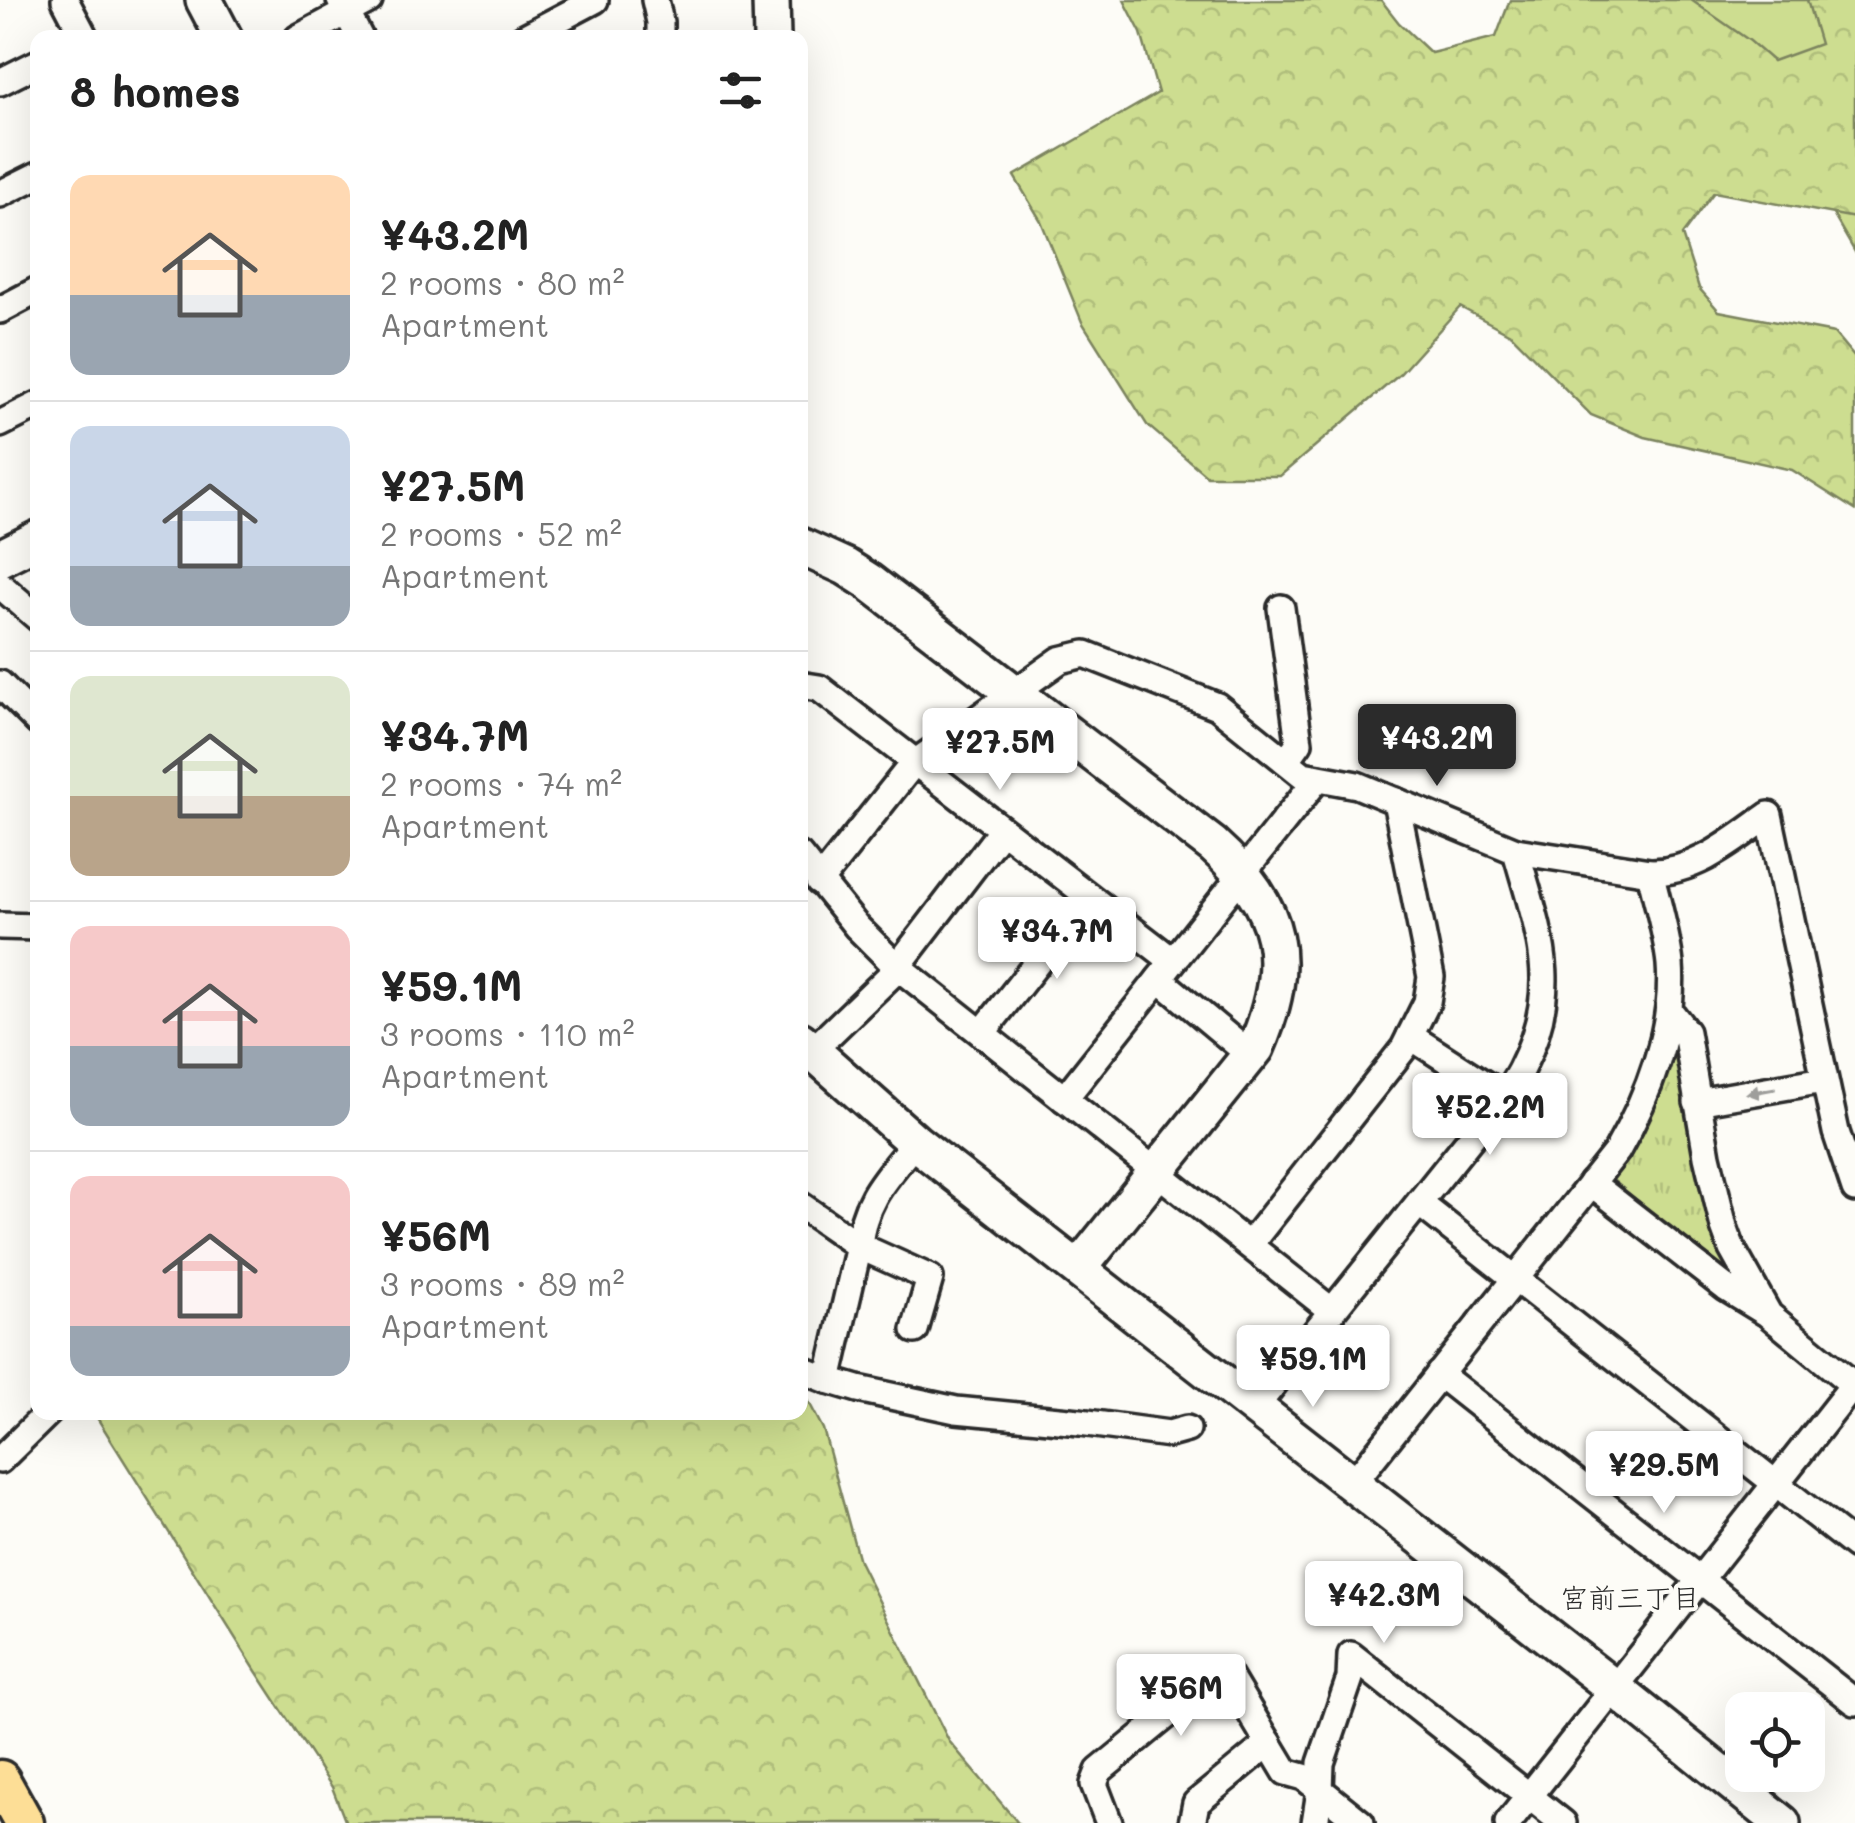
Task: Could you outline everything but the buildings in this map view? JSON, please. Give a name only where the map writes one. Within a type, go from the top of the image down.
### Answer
[{"type":"main road","points":[[0,1780],[24,1823]]},
{"type":"street","points":[[66,0],[81,30]]},
{"type":"street","points":[[204,0],[220,30]]},
{"type":"street","points":[[538,30],[595,0]]},
{"type":"street","points":[[654,0],[660,30]]},
{"type":"street","points":[[771,0],[772,30]]},
{"type":"street","points":[[311,30],[352,4],[358,30]]},
{"type":"street","points":[[0,82],[30,66]]},
{"type":"street","points":[[0,194],[30,178]]},
{"type":"street","points":[[0,310],[30,294]]},
{"type":"street","points":[[0,424],[30,409]]},
{"type":"street","points":[[0,558],[30,542]]},
{"type":"street","points":[[808,550],[868,581],[1213,845],[1242,874],[1268,912],[1278,959],[1276,989],[1256,1048],[1079,1268]]},
{"type":"street","points":[[0,585],[30,611]]},
{"type":"street","points":[[1281,608],[1298,743],[1286,761]]},
{"type":"street","points":[[819,882],[916,763],[1060,660],[1085,654],[1217,706],[1303,775],[1357,784],[1516,852],[1668,872],[1696,862],[1769,815],[1824,1080],[1855,1189]]},
{"type":"street","points":[[0,684],[30,714]]},
{"type":"street","points":[[808,686],[818,688],[1089,897],[1250,1055]]},
{"type":"street","points":[[1064,1098],[1318,778]]},
{"type":"street","points":[[1249,1244],[1410,1036],[1427,1002],[1430,978],[1396,801]]},
{"type":"street","points":[[808,1043],[898,967],[1002,830]]},
{"type":"street","points":[[1256,1406],[1503,1096],[1525,1058],[1545,994],[1544,962],[1516,852]]},
{"type":"street","points":[[808,867],[856,927],[898,967],[1332,1311]]},
{"type":"street","points":[[1353,1483],[1617,1151],[1636,1117],[1669,1010],[1670,964],[1650,872]]},
{"type":"street","points":[[982,1033],[1089,897]]},
{"type":"street","points":[[0,926],[30,927]]},
{"type":"street","points":[[1669,1010],[1686,1032],[1707,1156],[1724,1227],[1769,1315]]},
{"type":"street","points":[[1410,1036],[1503,1096]]},
{"type":"street","points":[[808,1049],[915,1142],[1256,1406],[1782,1823]]},
{"type":"street","points":[[1698,1102],[1824,1080]]},
{"type":"street","points":[[828,1380],[860,1230],[871,1197],[915,1142]]},
{"type":"street","points":[[1508,1823],[1855,1385],[1769,1315],[1726,1288],[1592,1183]]},
{"type":"street","points":[[1419,1204],[1855,1546]]},
{"type":"street","points":[[808,1211],[859,1246],[930,1278],[915,1330]]},
{"type":"street","points":[[808,1372],[858,1389],[956,1410],[1169,1434],[1187,1429]]},
{"type":"street","points":[[1439,1374],[1855,1702]]},
{"type":"street","points":[[0,1460],[41,1420]]},
{"type":"street","points":[[1315,1823],[1321,1763],[1350,1678],[1351,1655],[1563,1823]]},
{"type":"street","points":[[1110,1823],[1094,1784],[1099,1772],[1216,1675],[1228,1676],[1286,1772],[1304,1778],[1361,1823]]},
{"type":"street","points":[[1192,1823],[1196,1803],[1269,1743]]},
{"type":"green space","points":[[1124,0],[1381,0],[1431,53],[1496,37],[1510,0],[1691,0],[1773,61],[1820,44],[1807,0],[1855,0],[1855,218],[1714,192],[1682,235],[1699,288],[1719,311],[1834,333],[1855,358],[1855,510],[1792,470],[1645,437],[1591,415],[1512,335],[1460,307],[1399,375],[1280,476],[1207,476],[1147,425],[1082,322],[1041,221],[1014,176],[1158,93],[1141,33]]},
{"type":"green space","points":[[1681,0],[1855,0],[1855,252],[1798,154]]},
{"type":"green space","points":[[1680,1036],[1737,1284],[1608,1176],[1674,1037]]},
{"type":"green space","points":[[808,1400],[823,1429],[859,1561],[949,1741],[1018,1823],[346,1823],[332,1787],[98,1420],[808,1420]]},
{"type":"district","name":"宮前三丁目","points":[[1630,1597]]}]
